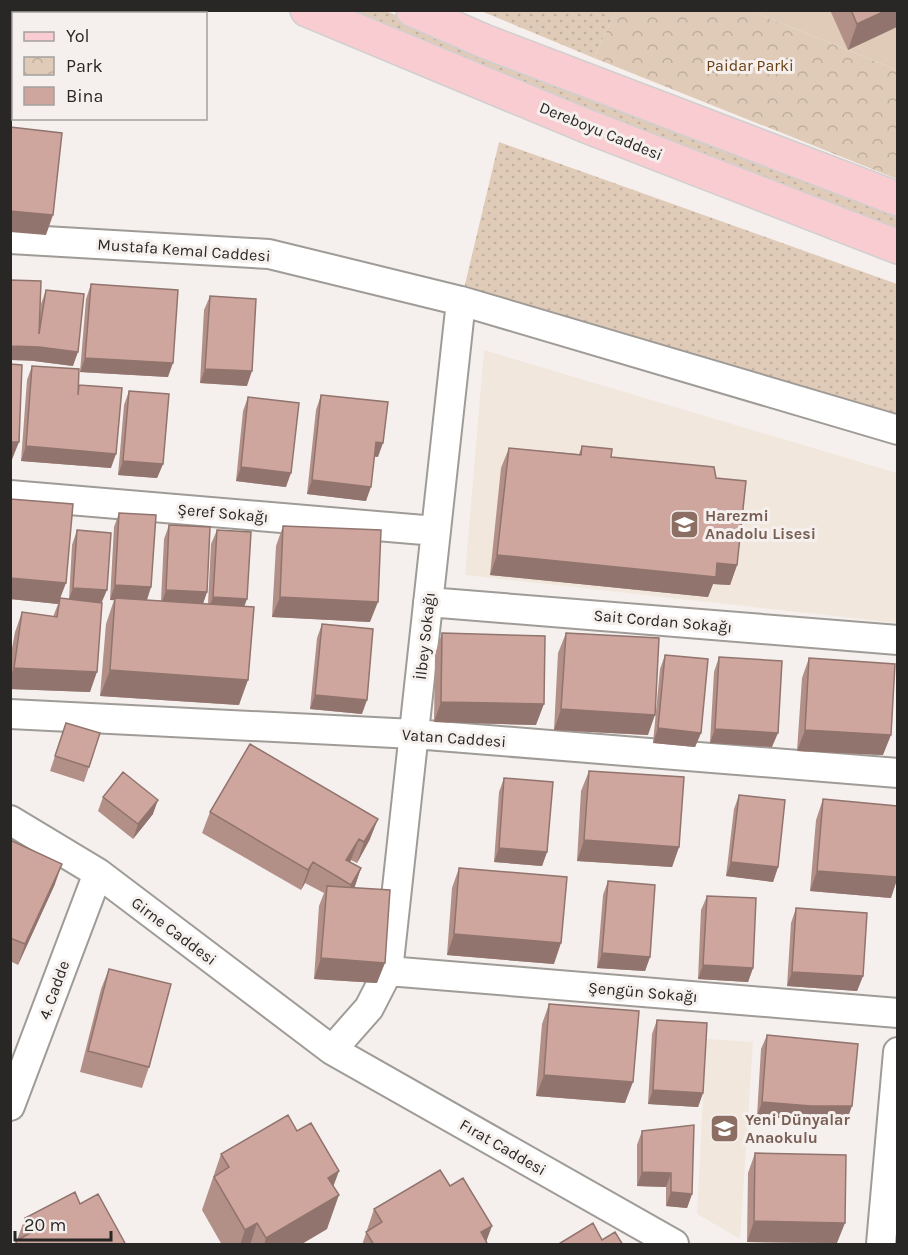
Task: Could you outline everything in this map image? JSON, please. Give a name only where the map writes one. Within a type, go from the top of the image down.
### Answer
[{"type":"main road","name":"Dereboyu Caddesi","points":[[308,10],[586,126],[897,247]]},
{"type":"main road","points":[[413,10],[484,41],[897,199]]},
{"type":"street","name":"Mustafa Kemal Caddesi","points":[[10,239],[269,254],[461,301],[897,430]]},
{"type":"street","name":"İlbey Sokağı","points":[[388,971],[461,301]]},
{"type":"street","name":"Şeref Sokağı","points":[[10,495],[436,531]]},
{"type":"street","name":"Sait Cordan Sokağı","points":[[428,602],[897,640]]},
{"type":"street","name":"Vatan Caddesi","points":[[10,714],[414,734],[897,773]]},
{"type":"street","name":"Girne Caddesi","points":[[10,820],[98,873],[332,1050]]},
{"type":"street","name":"4. Cadde","points":[[10,1106],[98,873]]},
{"type":"street","name":"Şengün Sokağı","points":[[388,971],[897,1013]]},
{"type":"street","points":[[332,1050],[369,1008],[388,971]]},
{"type":"street","name":"Fırat Caddesi","points":[[332,1050],[674,1245]]},
{"type":"street","points":[[887,1227],[897,1052]]},
{"type":"shaded area","name":"Harezmi Anadolu Lisesi","points":[[484,350],[897,473],[897,623],[465,575]]},
{"type":"shaded area","name":"Yeni Dünyalar Anaokulu","points":[[706,1039],[753,1042],[740,1239],[697,1214]]},
{"type":"green space","points":[[350,11],[386,11],[897,213],[897,228],[632,126]]},
{"type":"green space","points":[[481,11],[616,11],[594,58]]},
{"type":"green space","name":"Paidar Parki","points":[[616,11],[751,11],[897,70],[897,179],[594,58]]},
{"type":"green space","points":[[751,11],[897,11],[897,70]]},
{"type":"green space","points":[[499,142],[897,284],[897,416],[461,301]]},
{"type":"building","points":[[851,10],[887,10],[857,24]]},
{"type":"building","points":[[10,127],[62,133],[53,215],[10,211]]},
{"type":"building","points":[[10,280],[41,281],[39,334],[46,290],[84,294],[78,352],[10,346]]},
{"type":"building","points":[[91,284],[178,290],[173,363],[85,358]]},
{"type":"building","points":[[210,296],[256,299],[252,371],[205,369]]},
{"type":"building","points":[[10,364],[22,365],[19,442],[10,442]]},
{"type":"building","points":[[32,366],[79,369],[78,395],[79,385],[122,388],[116,454],[26,446]]},
{"type":"building","points":[[129,391],[169,394],[163,464],[123,461]]},
{"type":"building","points":[[321,395],[388,402],[383,443],[376,442],[371,487],[312,480]]},
{"type":"building","points":[[248,397],[299,403],[291,473],[241,467]]},
{"type":"building","points":[[582,446],[612,449],[611,457],[714,467],[716,478],[746,481],[737,565],[717,563],[716,577],[497,555],[509,448],[581,455]]},
{"type":"building","points":[[10,499],[73,504],[66,583],[10,578]]},
{"type":"building","points":[[119,513],[156,515],[151,587],[115,585]]},
{"type":"building","points":[[169,525],[210,527],[207,592],[166,590]]},
{"type":"building","points":[[283,526],[381,530],[378,602],[280,597]]},
{"type":"building","points":[[77,530],[111,533],[107,590],[73,588]]},
{"type":"building","points":[[217,530],[251,532],[247,599],[213,597]]},
{"type":"building","points":[[60,598],[102,603],[97,672],[14,668],[22,612],[57,617]]},
{"type":"building","points":[[115,598],[254,607],[248,680],[110,670]]},
{"type":"building","points":[[322,624],[373,629],[367,700],[315,695]]},
{"type":"building","points":[[442,633],[545,636],[544,704],[441,702]]},
{"type":"building","points":[[566,633],[659,638],[655,715],[561,709]]},
{"type":"building","points":[[665,655],[708,659],[701,733],[658,728]]},
{"type":"building","points":[[719,657],[782,661],[778,733],[715,729]]},
{"type":"building","points":[[809,658],[895,664],[891,735],[805,730]]},
{"type":"building","points":[[66,723],[100,733],[89,767],[55,756]]},
{"type":"building","points":[[250,744],[378,819],[364,842],[359,839],[346,860],[361,868],[351,885],[313,862],[308,870],[210,812]]},
{"type":"building","points":[[589,771],[684,777],[679,847],[584,840]]},
{"type":"building","points":[[123,772],[158,800],[138,824],[103,797]]},
{"type":"building","points":[[504,778],[553,782],[547,852],[499,848]]},
{"type":"building","points":[[739,795],[785,800],[778,867],[731,862]]},
{"type":"building","points":[[823,799],[897,806],[897,877],[817,871]]},
{"type":"building","points":[[10,840],[62,864],[25,944],[10,938]]},
{"type":"building","points":[[459,868],[567,877],[561,943],[454,934]]},
{"type":"building","points":[[608,881],[655,885],[650,957],[602,953]]},
{"type":"building","points":[[327,886],[390,890],[385,963],[321,958]]},
{"type":"building","points":[[707,896],[756,898],[753,968],[703,965]]},
{"type":"building","points":[[796,908],[867,913],[863,976],[792,972]]},
{"type":"building","points":[[109,969],[171,984],[149,1067],[88,1051]]},
{"type":"building","points":[[549,1004],[639,1011],[633,1082],[544,1075]]},
{"type":"building","points":[[657,1020],[707,1023],[703,1093],[653,1090]]},
{"type":"building","points":[[767,1035],[858,1044],[852,1106],[811,1106],[762,1102]]},
{"type":"building","points":[[288,1115],[297,1131],[311,1123],[339,1171],[328,1178],[339,1195],[266,1238],[257,1223],[245,1230],[214,1177],[229,1167],[221,1154]]},
{"type":"building","points":[[694,1125],[692,1194],[671,1192],[671,1173],[642,1172],[642,1131]]},
{"type":"building","points":[[755,1153],[846,1155],[845,1223],[754,1221]]},
{"type":"building","points":[[440,1170],[450,1186],[463,1178],[492,1226],[481,1232],[488,1245],[374,1245],[366,1232],[382,1222],[374,1209]]},
{"type":"building","points":[[75,1192],[80,1204],[98,1194],[126,1245],[17,1245],[16,1241],[32,1232],[25,1218]]},
{"type":"building","points":[[593,1223],[602,1240],[615,1232],[623,1245],[557,1245]]},
{"type":"place","name":"Harezmi Anadolu Lisesi","points":[[684,524]]},
{"type":"place","name":"Yeni Dünyalar Anaokulu","points":[[724,1128]]}]
